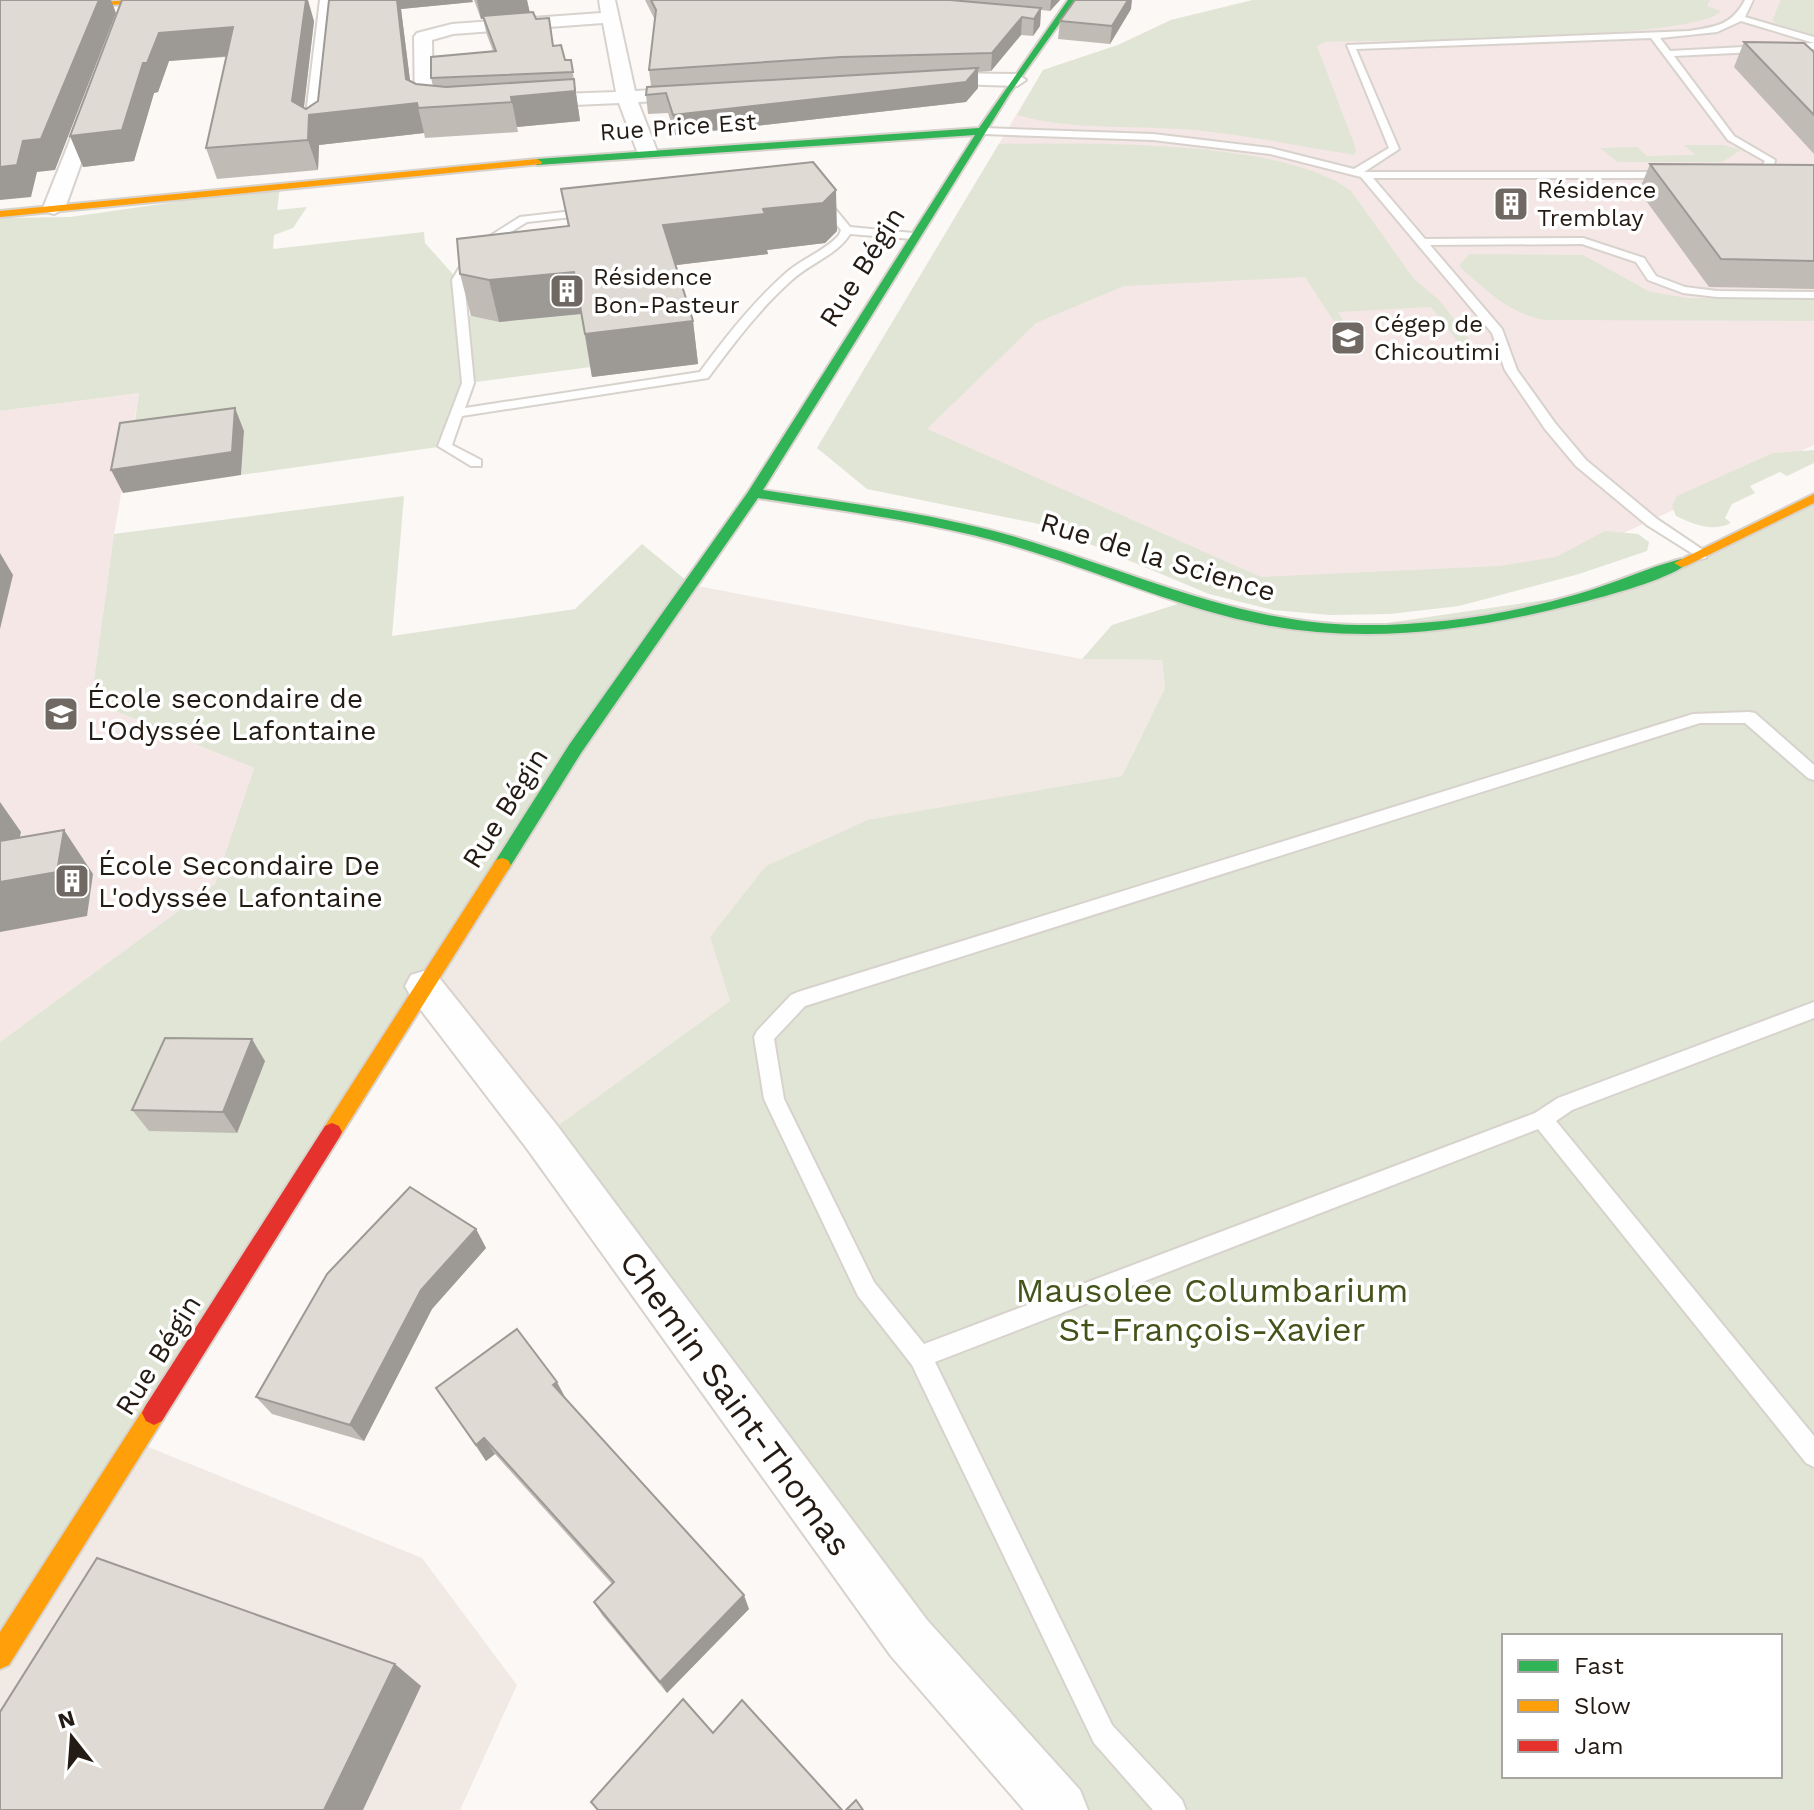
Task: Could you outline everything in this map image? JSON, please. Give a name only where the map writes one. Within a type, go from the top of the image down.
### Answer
[{"type":"street","points":[[0,13],[128,10],[160,0]]},
{"type":"street","points":[[314,131],[328,0]]},
{"type":"street","name":"Rue Bégin","points":[[0,1656],[575,749],[754,493],[913,236],[1017,80],[1051,19],[1072,0]]},
{"type":"street","points":[[472,106],[424,106],[423,37],[452,29],[609,9],[627,99],[647,151]]},
{"type":"street","points":[[912,81],[960,78],[1017,80]]},
{"type":"street","points":[[54,208],[98,91]]},
{"type":"street","points":[[517,102],[627,99],[720,92]]},
{"type":"street","name":"Rue Price Est","points":[[0,214],[647,151],[879,140],[984,131]]},
{"type":"street","points":[[879,140],[917,147],[939,156],[957,170]]},
{"type":"street","name":"Rue de la Science","points":[[754,493],[934,522],[1034,546],[1187,601],[1257,621],[1332,631],[1427,626],[1523,612],[1613,590],[1701,555],[1814,498]]},
{"type":"street","name":"Chemin Saint-Thomas","points":[[424,986],[542,1137],[909,1638],[1060,1810]]},
{"type":"lane","points":[[1701,555],[1652,522],[1581,463],[1550,426],[1511,370],[1498,332],[1362,173],[1394,149],[1350,47],[1655,37],[1717,29],[1740,18],[1749,0]]},
{"type":"lane","points":[[1740,18],[1814,43]]},
{"type":"lane","points":[[1655,37],[1731,138],[1770,160],[1769,167],[1762,173],[1731,175]]},
{"type":"lane","points":[[1668,54],[1814,43]]},
{"type":"lane","name":"Rue Price Est","points":[[984,131],[1153,137],[1270,151],[1362,173],[1686,175]]},
{"type":"lane","points":[[824,187],[823,201],[847,230],[913,236]]},
{"type":"lane","points":[[476,463],[445,446],[468,383],[458,280],[477,248],[524,219],[600,211]]},
{"type":"lane","points":[[458,413],[704,375],[748,315],[805,263],[842,241],[847,230]]},
{"type":"lane","points":[[1424,242],[1583,241],[1640,260],[1652,278],[1683,290],[1717,294],[1814,295]]},
{"type":"lane","points":[[1172,1810],[1103,1734],[920,1357],[866,1289],[774,1099],[764,1037],[798,1000],[1699,718],[1749,717],[1814,774]]},
{"type":"lane","points":[[920,1357],[1542,1119],[1565,1104],[1814,1010]]},
{"type":"lane","points":[[1542,1119],[1814,1455]]},
{"type":"shaded area","name":"Cégep de Chicoutimi","points":[[1253,0],[1814,0],[1814,445],[1509,586],[1348,608],[1124,548],[817,448],[1043,70],[1118,45],[1171,20]]},
{"type":"shaded area","name":"École secondaire de L'Odyssée Lafontaine","points":[[139,393],[114,534],[91,701],[254,768],[215,884],[0,1042],[0,411]]},
{"type":"shaded area","points":[[692,585],[1082,659],[1162,660],[1165,688],[1122,776],[1018,795],[710,937],[730,1001],[542,1137],[424,986]]},
{"type":"shaded area","points":[[136,1442],[422,1558],[517,1685],[460,1810],[0,1810],[0,1656]]},
{"type":"green space","points":[[1253,0],[1710,0],[1707,6],[1721,11],[1699,21],[1600,33],[1325,42],[1317,46],[1356,149],[1355,155],[1221,133],[1062,124],[1017,115],[1043,70],[1118,45],[1171,20]]},
{"type":"green space","points":[[1781,0],[1814,0],[1814,36],[1787,29],[1772,21]]},
{"type":"green space","points":[[999,144],[1182,148],[1233,153],[1320,174],[1351,191],[1414,279],[1440,301],[1478,351],[1471,359],[1431,307],[1338,312],[1344,322],[1333,320],[1305,277],[1124,286],[1036,323],[927,429],[1261,577],[1499,566],[1556,557],[1605,531],[1638,534],[1649,542],[1647,551],[1579,574],[1459,606],[1390,614],[1330,615],[1273,610],[1209,594],[1044,525],[867,489],[817,448]]},
{"type":"green space","points":[[1684,145],[1723,145],[1741,150],[1722,162],[1618,162],[1600,148],[1637,147],[1647,156],[1695,155]]},
{"type":"green space","points":[[280,187],[277,210],[307,207],[293,228],[274,235],[273,249],[424,232],[425,243],[458,280],[461,314],[499,322],[581,314],[591,367],[468,383],[445,446],[241,475],[244,432],[131,446],[139,393],[0,411],[0,218],[70,217]]},
{"type":"green space","points":[[1469,254],[1583,255],[1650,292],[1688,298],[1814,299],[1814,321],[1545,320],[1509,306],[1479,284],[1459,266]]},
{"type":"green space","points":[[1814,450],[1814,463],[1787,476],[1780,472],[1750,486],[1755,493],[1732,504],[1725,518],[1731,523],[1710,527],[1676,516],[1672,506],[1677,496],[1773,453]]},
{"type":"green space","points":[[404,496],[392,636],[575,609],[642,544],[692,585],[0,1656],[0,1042],[215,884],[254,768],[91,701],[114,534]]},
{"type":"green space","name":"Mausolee Columbarium St-François-Xavier","points":[[1814,498],[1814,1810],[1060,1810],[542,1137],[730,1001],[710,937],[766,866],[868,820],[1122,776],[1165,688],[1162,660],[1082,659],[1112,625],[1187,601],[1332,631],[1613,590]]},
{"type":"building","points":[[0,0],[99,0],[41,139],[23,141],[17,165],[0,167]]},
{"type":"building","points":[[122,0],[306,0],[292,101],[306,109],[318,101],[329,0],[397,0],[406,79],[416,84],[446,87],[574,79],[575,91],[511,97],[512,102],[418,108],[417,103],[309,115],[308,140],[206,148],[233,27],[159,33],[147,63],[143,63],[122,130],[70,136]]},
{"type":"building","points":[[651,0],[950,0],[1041,8],[1034,19],[1022,17],[992,53],[841,57],[649,70],[656,10]]},
{"type":"building","points":[[1075,0],[1128,0],[1112,26],[1060,21]]},
{"type":"building","points":[[533,12],[536,19],[549,18],[553,46],[561,45],[565,60],[571,60],[573,72],[431,78],[431,57],[496,51],[483,16]]},
{"type":"building","points":[[1744,42],[1804,43],[1814,52],[1814,115]]},
{"type":"building","points":[[978,68],[966,82],[673,115],[666,93],[646,95],[647,87]]},
{"type":"building","points":[[813,162],[836,190],[823,203],[763,209],[765,214],[663,225],[693,321],[585,334],[574,272],[489,280],[460,274],[457,239],[569,226],[561,189]]},
{"type":"building","points":[[1650,164],[1814,165],[1814,261],[1721,259]]},
{"type":"building","points":[[235,408],[232,452],[111,470],[120,423]]},
{"type":"building","points":[[64,830],[57,872],[0,882],[0,841]]},
{"type":"building","points":[[165,1038],[252,1039],[223,1112],[132,1110]]},
{"type":"building","points":[[410,1187],[476,1229],[421,1290],[350,1425],[256,1397],[327,1274]]},
{"type":"building","points":[[517,1329],[557,1382],[553,1385],[744,1595],[660,1682],[594,1602],[614,1582],[484,1438],[476,1445],[436,1388]]},
{"type":"building","points":[[97,1558],[395,1664],[324,1810],[0,1810],[0,1712]]},
{"type":"building","points":[[683,1699],[713,1733],[742,1700],[842,1810],[598,1810],[591,1802]]},
{"type":"building","points":[[856,1800],[863,1810],[846,1810]]},
{"type":"traffic: fast","points":[[502,865],[575,749],[754,493],[1006,93],[1072,0]]},
{"type":"traffic: fast","points":[[537,162],[984,131]]},
{"type":"traffic: fast","points":[[754,493],[972,530],[1034,547],[1219,609],[1302,626],[1357,630],[1469,622],[1580,598],[1681,563]]},
{"type":"traffic: slow","points":[[0,13],[160,0]]},
{"type":"traffic: slow","points":[[0,214],[537,162]]},
{"type":"traffic: slow","points":[[1681,563],[1814,498]]},
{"type":"traffic: slow","points":[[332,1132],[502,865]]},
{"type":"traffic: slow","points":[[0,1656],[154,1413]]},
{"type":"traffic: jam","points":[[154,1413],[332,1132]]},
{"type":"place","name":"Résidence Tremblay","points":[[1511,204]]},
{"type":"place","name":"Résidence Bon-Pasteur","points":[[567,291]]},
{"type":"place","name":"Cégep de Chicoutimi","points":[[1348,338]]},
{"type":"place","name":"École secondaire de L'Odyssée Lafontaine","points":[[61,714]]},
{"type":"place","name":"École Secondaire De L'odyssée Lafontaine","points":[[72,881]]}]
